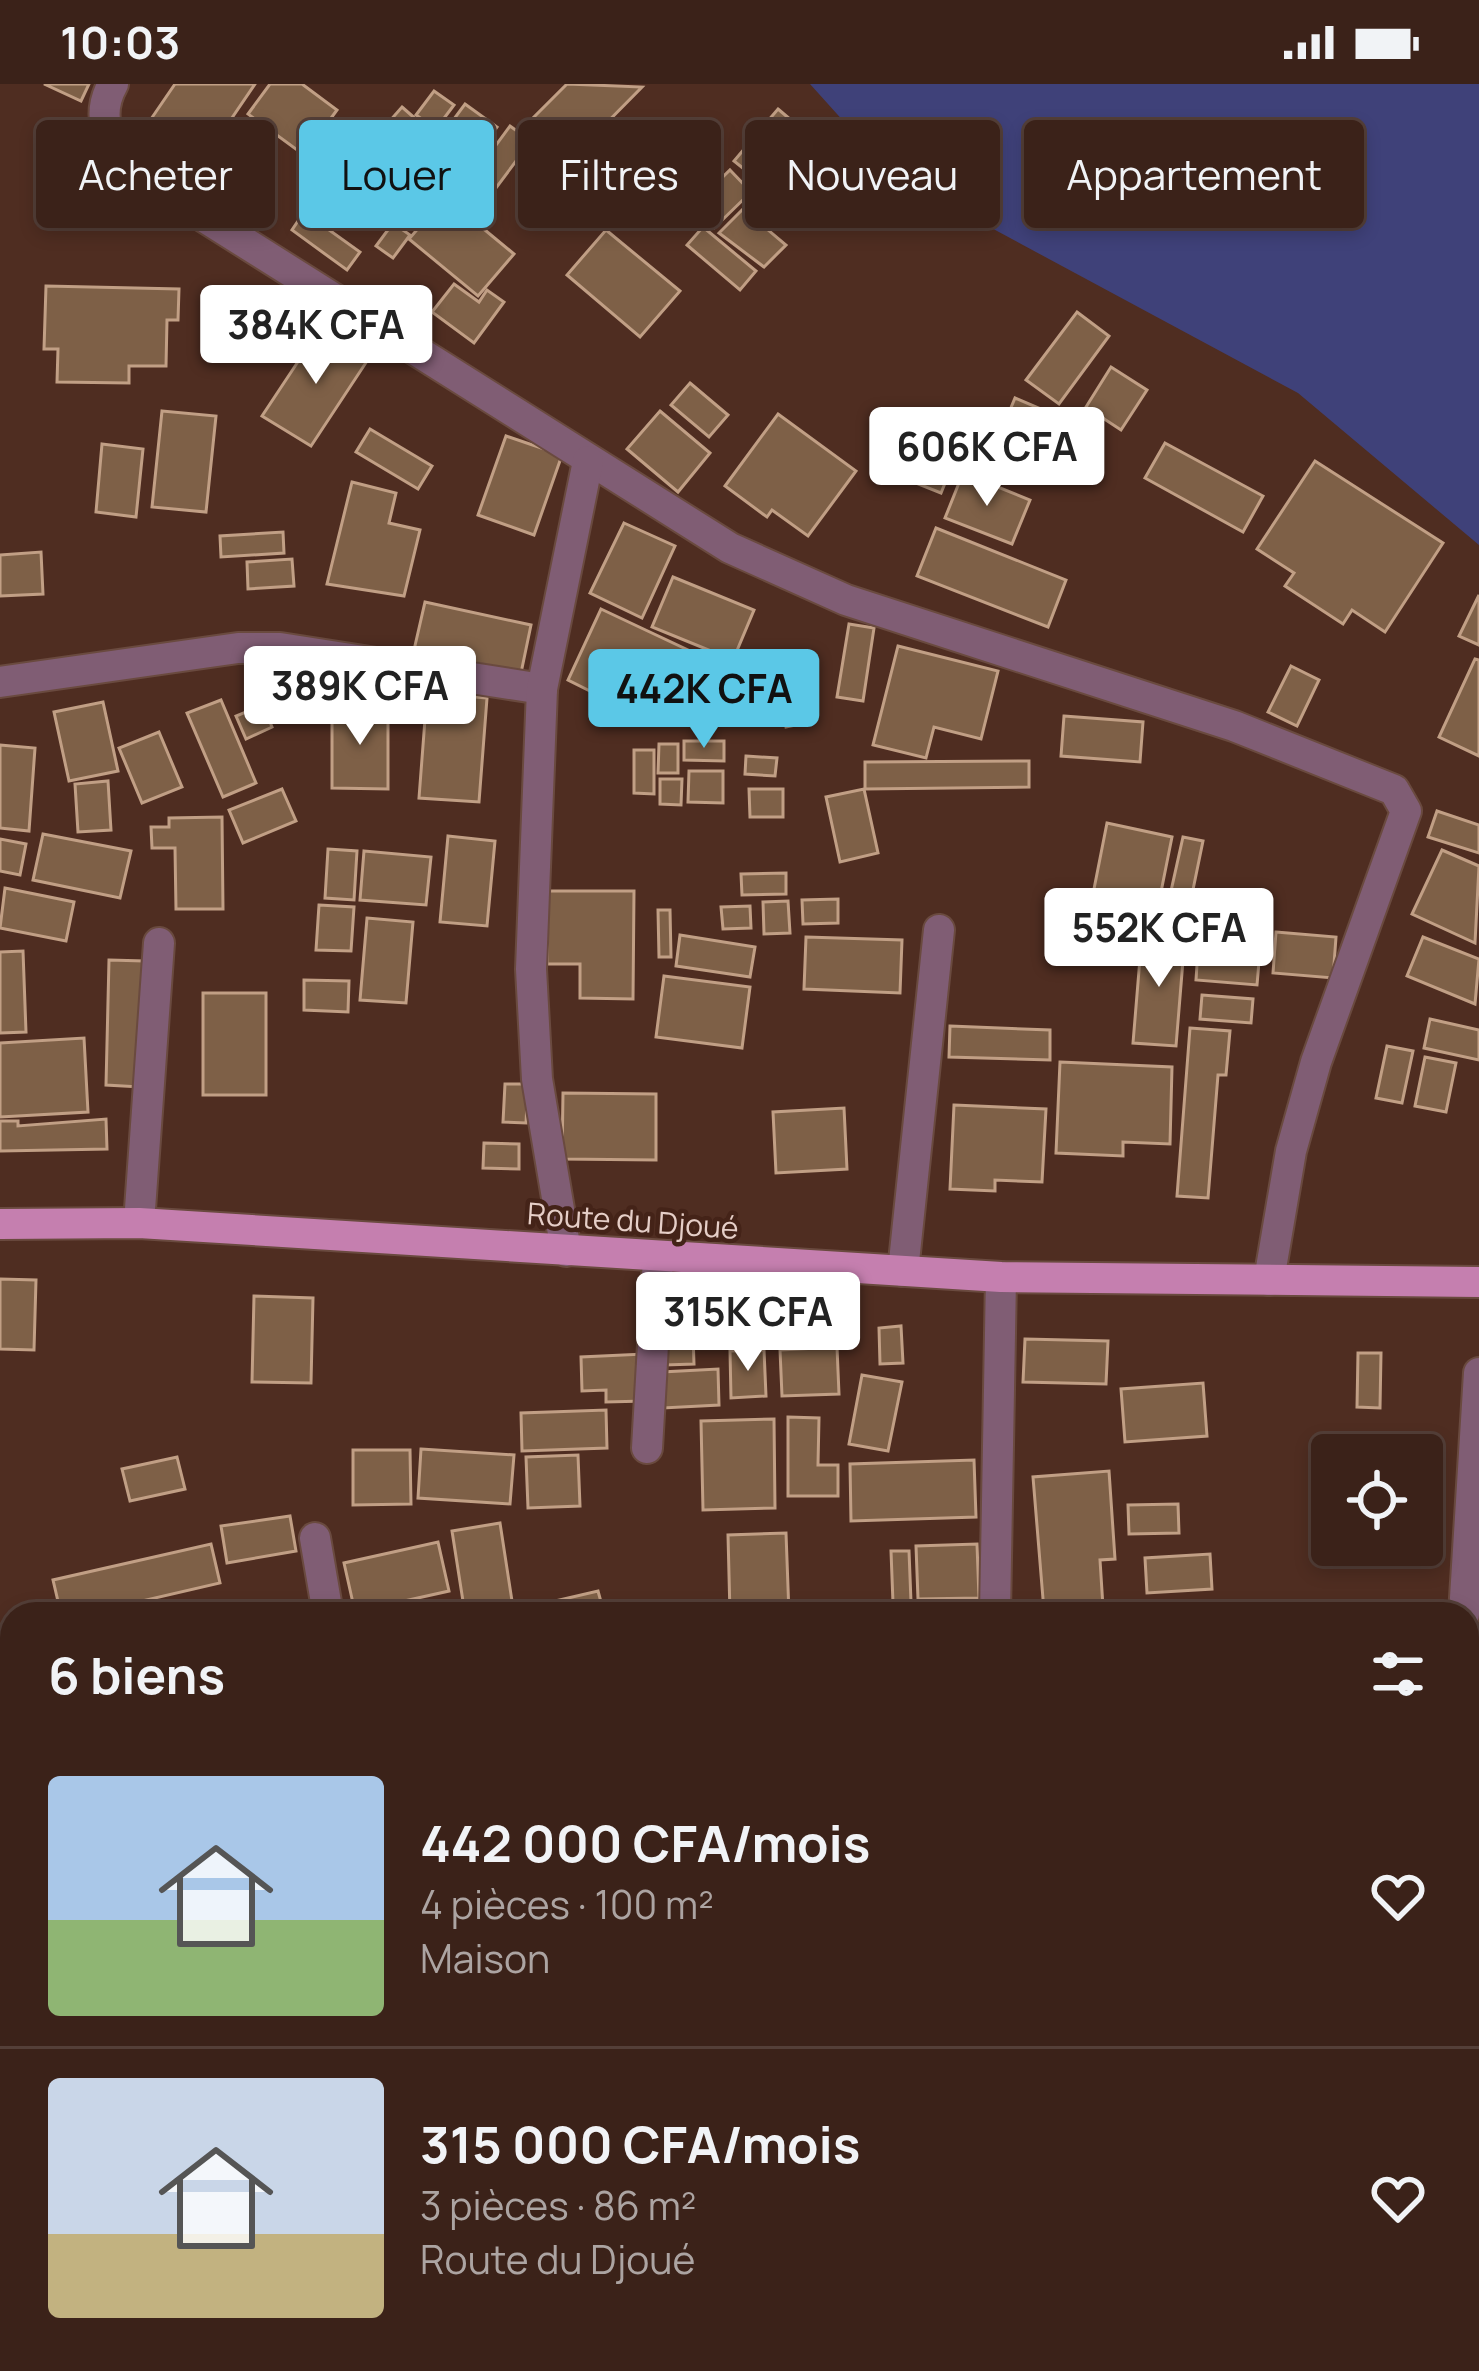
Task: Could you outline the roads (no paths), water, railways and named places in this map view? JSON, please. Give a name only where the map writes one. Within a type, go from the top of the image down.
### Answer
[{"type":"main road","name":"Route du Djoué","points":[[0,1224],[139,1222],[658,1259],[1001,1277],[1479,1282]]},
{"type":"street","points":[[113,84],[104,100],[106,138],[128,169],[730,548],[845,600],[1234,726],[1371,778],[1403,800],[1406,811],[1303,1107],[1269,1280]]},
{"type":"street","points":[[566,1251],[537,1079],[531,969],[542,689],[588,460]]},
{"type":"street","points":[[0,682],[238,648],[280,648],[542,689]]},
{"type":"street","points":[[903,1271],[939,930]]},
{"type":"street","points":[[139,1222],[159,943]]},
{"type":"street","points":[[647,1448],[658,1259]]},
{"type":"street","points":[[995,1602],[1001,1277]]},
{"type":"street","points":[[1466,1602],[1479,1373]]},
{"type":"street","points":[[315,1538],[326,1602]]}]
